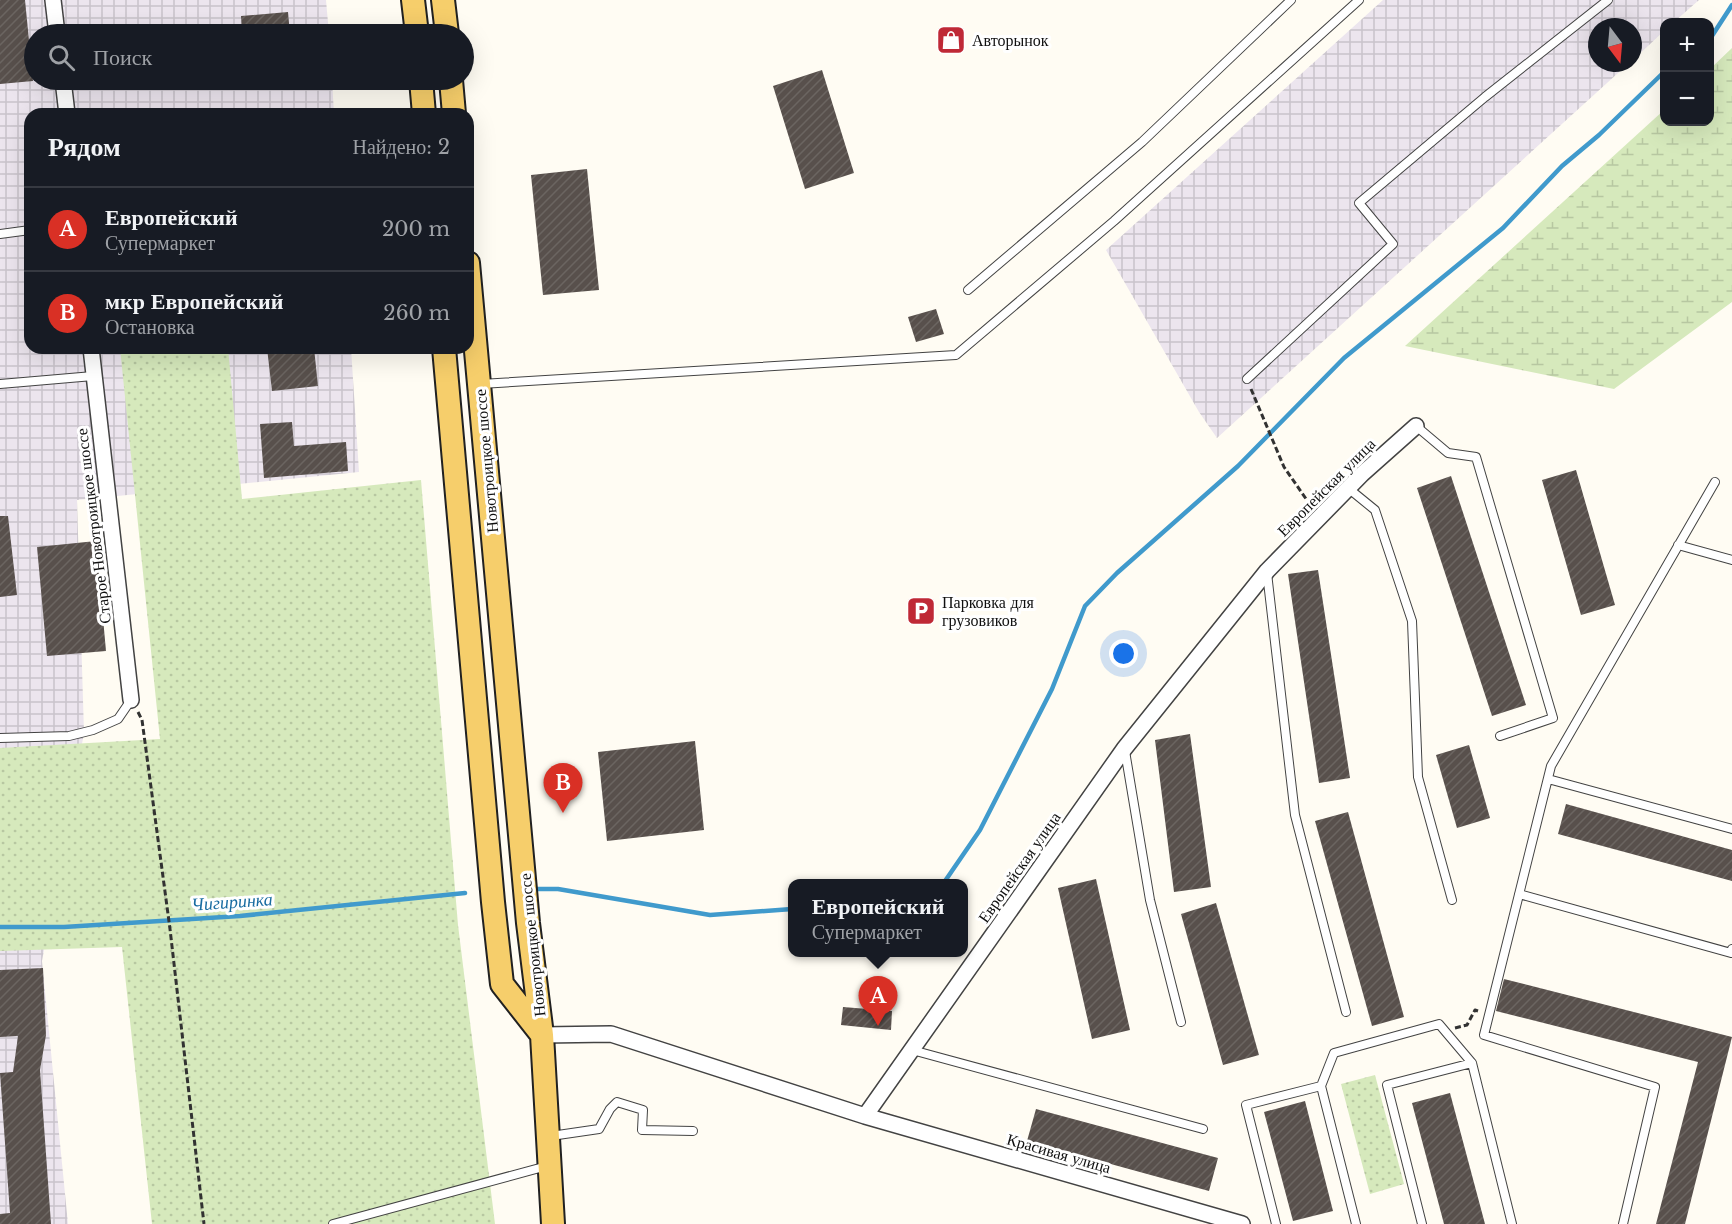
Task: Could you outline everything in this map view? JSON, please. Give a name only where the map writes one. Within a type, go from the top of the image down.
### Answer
[{"type":"main road","points":[[413,0],[416,24]]},
{"type":"main road","points":[[443,0],[446,24]]},
{"type":"main road","points":[[422,90],[423,108]]},
{"type":"main road","points":[[452,90],[453,108]]},
{"type":"main road","name":"Новотроицкое шоссе","points":[[474,329],[528,923],[542,1035]]},
{"type":"main road","name":"Новотроицкое шоссе","points":[[445,354],[502,984],[542,1035]]},
{"type":"main road","points":[[542,1035],[553,1224]]},
{"type":"street","points":[[53,0],[56,24]]},
{"type":"street","points":[[64,90],[66,108]]},
{"type":"street","name":"Старое Новотроицкое шоссе","points":[[91,354],[131,700]]},
{"type":"street","name":"Европейская улица","points":[[866,1116],[1124,749],[1267,571],[1348,488],[1416,426]]},
{"type":"street","points":[[542,1035],[611,1034],[866,1116]]},
{"type":"street","name":"Красивая улица","points":[[866,1116],[1242,1224]]},
{"type":"lane","points":[[968,290],[1142,142],[1291,0]]},
{"type":"lane","points":[[479,384],[956,355],[1114,222],[1359,0]]},
{"type":"lane","points":[[1247,379],[1393,244],[1359,203],[1485,97],[1608,0]]},
{"type":"lane","points":[[0,234],[24,232]]},
{"type":"lane","points":[[0,384],[93,376]]},
{"type":"lane","points":[[1416,426],[1448,453],[1476,457],[1553,718],[1500,736]]},
{"type":"lane","points":[[1623,1224],[1655,1087],[1484,1035],[1551,766],[1715,482]]},
{"type":"lane","points":[[1348,488],[1376,510],[1412,621],[1418,777],[1452,900]]},
{"type":"lane","points":[[1678,545],[1732,560]]},
{"type":"lane","points":[[1267,571],[1295,815],[1346,1012]]},
{"type":"lane","points":[[0,738],[69,736],[93,730],[118,719],[131,700]]},
{"type":"lane","points":[[1124,749],[1150,900],[1181,1022]]},
{"type":"lane","points":[[1548,779],[1732,829]]},
{"type":"lane","points":[[1519,894],[1731,953],[1732,949]]},
{"type":"lane","points":[[1356,1224],[1321,1086],[1334,1053],[1439,1024],[1472,1063],[1512,1224]]},
{"type":"lane","points":[[912,1050],[1203,1129]]},
{"type":"lane","points":[[1422,1224],[1387,1085],[1472,1063]]},
{"type":"lane","points":[[1276,1224],[1246,1105],[1321,1086]]},
{"type":"lane","points":[[547,1136],[599,1129],[610,1109],[617,1102],[643,1110],[642,1131],[693,1131]]},
{"type":"lane","points":[[333,1224],[548,1166]]},
{"type":"path","points":[[1247,379],[1284,467],[1319,518]]},
{"type":"path","points":[[131,700],[142,720],[170,929],[204,1224]]},
{"type":"path","points":[[1444,1030],[1467,1025],[1475,1010],[1489,1014]]},
{"type":"shaded area","points":[[0,0],[326,0],[328,24],[24,24],[24,90],[333,90],[334,108],[24,108],[24,354],[351,354],[359,472],[77,500],[84,733],[42,961],[68,1224],[0,1224]]},
{"type":"shaded area","points":[[1383,0],[1699,0],[1679,18],[1660,18],[1660,35],[1642,52],[1642,18],[1588,18],[1588,72],[1619,72],[1217,438],[1199,412],[1106,250]]},
{"type":"green space","points":[[1732,48],[1732,302],[1614,389],[1405,346],[1660,114],[1660,126],[1714,126],[1714,65]]},
{"type":"green space","points":[[121,354],[229,354],[242,499],[421,480],[458,925],[495,1224],[152,1224],[122,947],[0,951],[0,748],[160,739]]},
{"type":"green space","points":[[1375,1075],[1404,1184],[1370,1194],[1341,1084]]},
{"type":"building","points":[[0,0],[25,0],[27,24],[24,24],[24,82],[0,84]]},
{"type":"building","points":[[288,12],[289,24],[241,24],[241,16]]},
{"type":"building","points":[[822,70],[854,173],[805,189],[773,86]]},
{"type":"building","points":[[587,169],[599,290],[543,295],[531,175]]},
{"type":"building","points":[[936,309],[944,334],[916,342],[908,317]]},
{"type":"building","points":[[268,354],[315,354],[318,386],[272,391]]},
{"type":"building","points":[[292,422],[294,446],[346,442],[348,471],[264,478],[260,424]]},
{"type":"building","points":[[1576,470],[1615,605],[1581,615],[1542,480]]},
{"type":"building","points":[[1451,476],[1526,705],[1492,716],[1417,488]]},
{"type":"building","points":[[0,516],[8,516],[17,595],[0,597]]},
{"type":"building","points":[[96,541],[106,651],[47,656],[37,547]]},
{"type":"building","points":[[1318,570],[1350,778],[1319,783],[1288,574]]},
{"type":"building","points":[[1190,734],[1211,887],[1174,892],[1155,740]]},
{"type":"building","points":[[695,741],[704,830],[607,841],[598,752]]},
{"type":"building","points":[[1469,745],[1490,818],[1457,828],[1436,755]]},
{"type":"building","points":[[1566,804],[1732,850],[1732,881],[1558,834]]},
{"type":"building","points":[[1348,812],[1404,1017],[1372,1026],[1315,821]]},
{"type":"building","points":[[1096,879],[1130,1030],[1092,1039],[1058,888]]},
{"type":"building","points":[[1216,903],[1259,1055],[1223,1065],[1181,914]]},
{"type":"building","points":[[43,968],[46,1035],[40,1070],[51,1224],[0,1224],[0,1214],[10,1213],[0,1073],[13,1072],[18,1036],[0,1037],[0,970]]},
{"type":"building","points":[[1504,979],[1732,1037],[1685,1224],[1656,1224],[1698,1062],[1496,1011]]},
{"type":"building","points":[[843,1007],[892,1011],[891,1030],[841,1025]]},
{"type":"building","points":[[1450,1093],[1485,1224],[1444,1224],[1412,1103]]},
{"type":"building","points":[[1305,1101],[1333,1211],[1293,1221],[1264,1112]]},
{"type":"building","points":[[1036,1109],[1218,1158],[1209,1191],[1027,1141]]},
{"type":"waterway","points":[[1714,33],[1732,5]]},
{"type":"waterway","points":[[946,879],[980,830],[1052,689],[1085,606],[1117,573],[1238,466],[1344,358],[1503,228],[1562,166],[1599,135],[1660,76]]},
{"type":"waterway","points":[[536,889],[558,889],[710,915],[788,909]]},
{"type":"waterway","name":"Чигиринка","points":[[0,927],[64,927],[240,916],[465,893]]},
{"type":"place","name":"Авторынок","points":[[951,40]]},
{"type":"place","name":"Парковка для грузовиков","points":[[921,611]]},
{"type":"place","name":"мкр Европейский","points":[[563,813]]},
{"type":"place","name":"Европейский","points":[[878,1026]]}]
